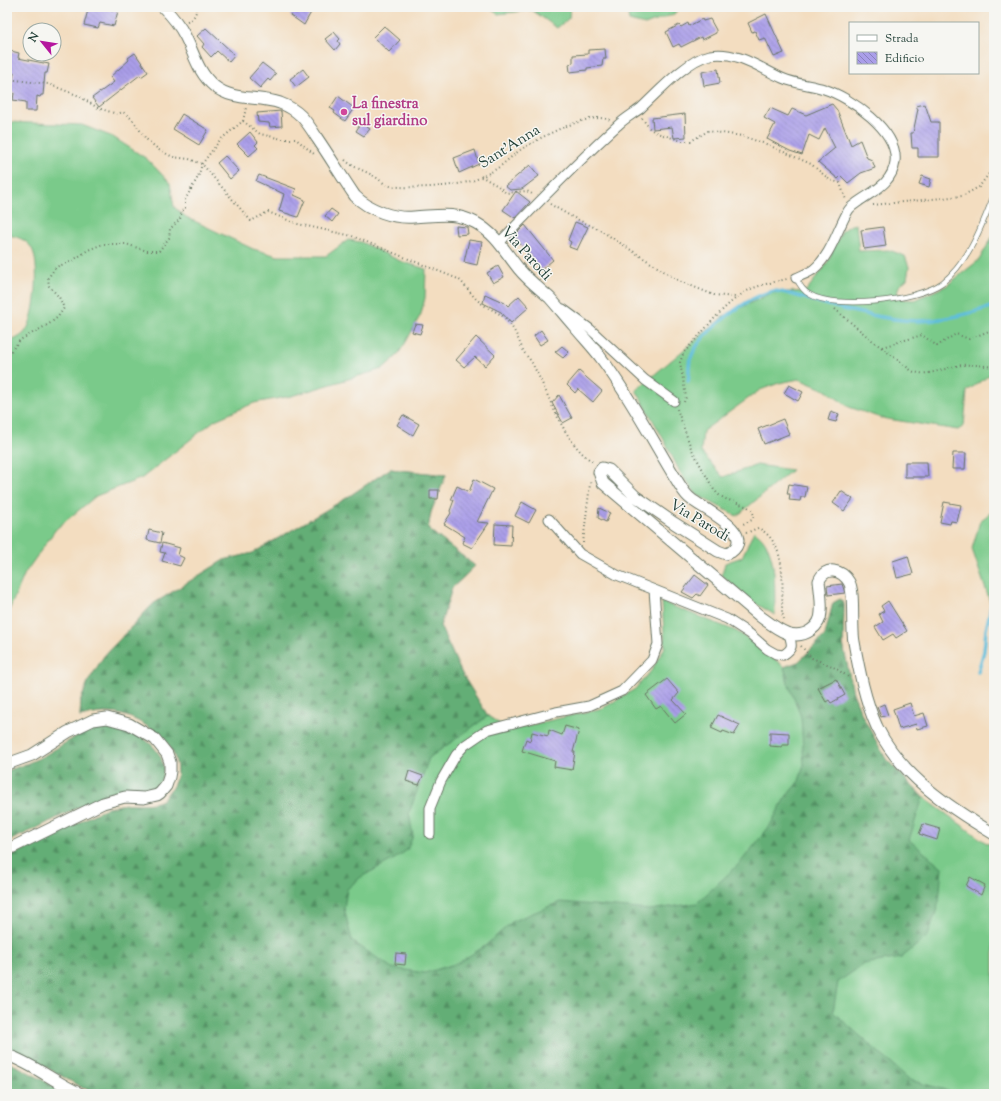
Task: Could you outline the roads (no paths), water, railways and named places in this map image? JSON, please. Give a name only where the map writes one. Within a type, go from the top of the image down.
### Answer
[{"type":"street","name":"Via Parodi","points":[[163,7],[185,35],[198,66],[205,77],[213,85],[224,92],[240,98],[270,100],[296,111],[306,122],[355,196],[364,204],[396,216],[412,218],[438,214],[455,215],[477,223],[500,242],[519,269],[550,299],[600,357],[630,400],[664,460],[686,494],[734,530],[738,540],[736,547],[731,552],[722,553],[674,523],[635,496],[609,470],[602,468],[600,469],[600,474],[605,486],[760,617],[774,627],[789,634]]},
{"type":"street","points":[[500,242],[618,124],[638,110],[686,67],[710,55],[724,55],[742,58],[783,78],[803,85],[824,89],[845,98],[861,108],[874,119],[888,135],[893,150],[895,161],[892,173],[887,182],[849,209],[824,258],[814,270],[796,278]]},
{"type":"street","points":[[550,299],[590,329],[645,380],[674,401]]},
{"type":"street","points":[[549,519],[580,554],[616,575],[727,619],[776,654],[783,655],[789,651],[792,644],[789,634],[804,634],[817,625],[821,613],[819,581],[823,574],[830,570],[845,576],[851,584],[852,634],[861,680],[872,715],[883,738],[905,767],[923,785],[943,801],[994,834]]},
{"type":"street","points":[[430,834],[430,808],[435,795],[456,755],[465,745],[487,730],[556,712],[589,706],[622,691],[652,660],[658,644],[654,590]]},
{"type":"street","points":[[7,764],[32,755],[68,732],[93,720],[107,718],[129,724],[155,739],[167,754],[170,762],[170,777],[166,786],[160,793],[144,798],[125,797],[103,803],[7,850]]},
{"type":"street","points":[[7,1055],[25,1063],[71,1090],[81,1094]]},
{"type":"lane","points":[[796,278],[800,285],[809,294],[824,300],[861,302],[888,301],[918,294],[941,283],[959,265],[974,242],[994,195]]},
{"type":"waterway","points":[[688,381],[690,359],[697,346],[705,336],[727,316],[752,299],[774,291],[795,295],[839,308],[887,318],[916,321],[946,318],[994,306]]},
{"type":"waterway","points":[[978,672],[984,651],[986,630],[994,592]]},
{"type":"place","name":"La finestra sul giardino","points":[[344,112]]}]
